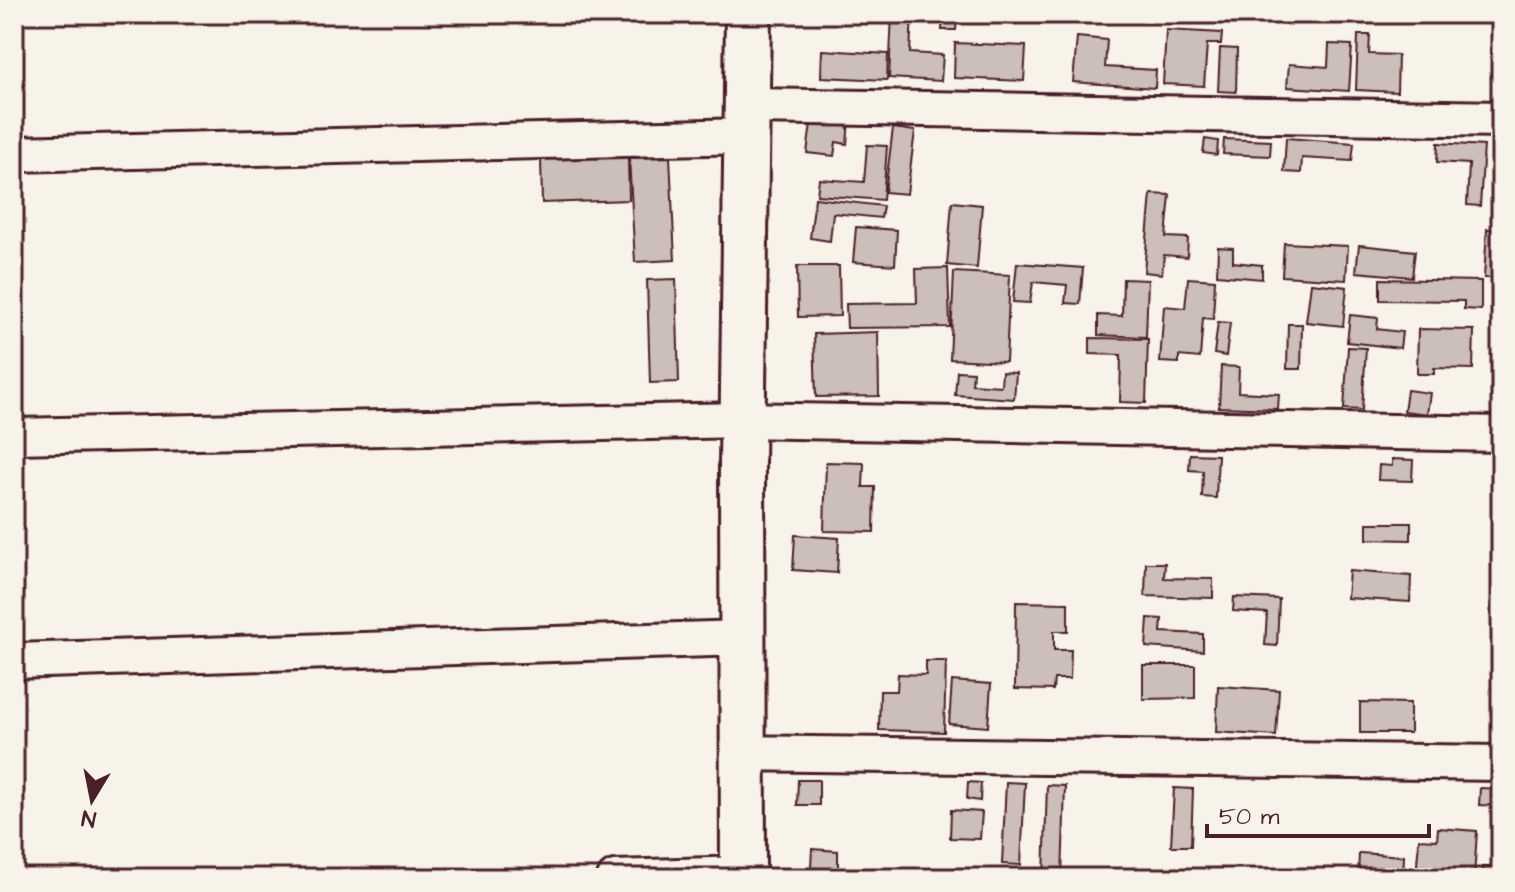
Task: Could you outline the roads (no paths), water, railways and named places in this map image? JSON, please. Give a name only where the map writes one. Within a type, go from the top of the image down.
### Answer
[{"type":"street","points":[[615,878],[743,876],[743,420],[748,14]]},
{"type":"street","points":[[14,154],[748,121],[1501,119]]},
{"type":"street","points":[[14,436],[743,420],[1501,434]]},
{"type":"street","points":[[14,661],[743,638]]},
{"type":"street","points":[[743,753],[1501,763]]}]
